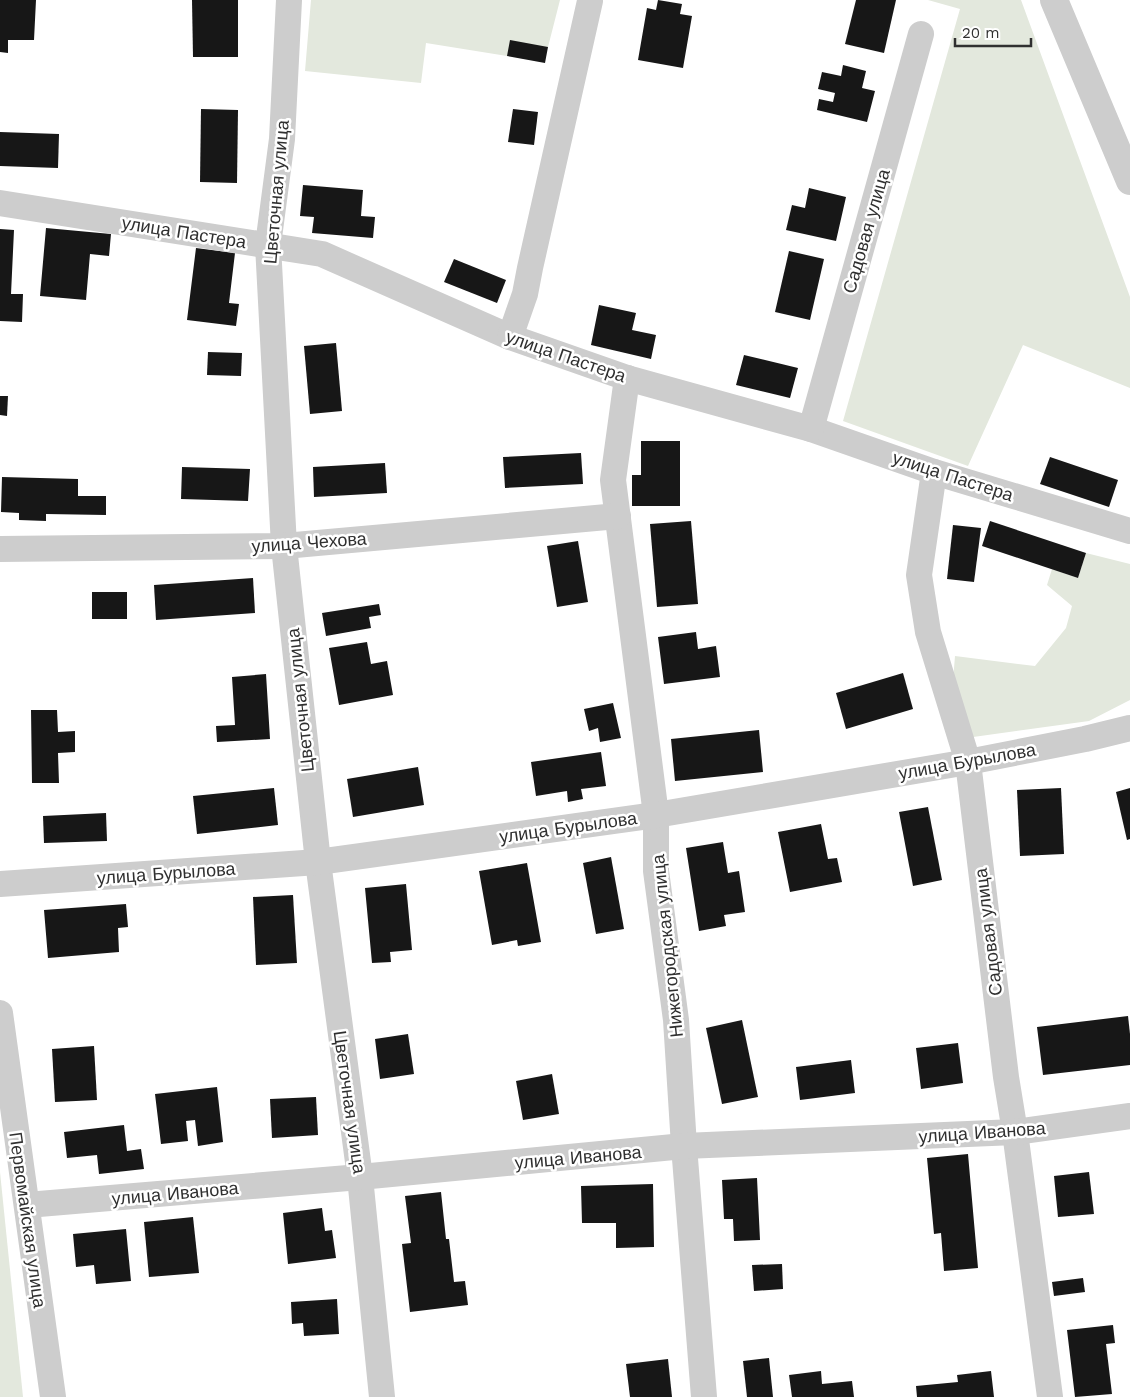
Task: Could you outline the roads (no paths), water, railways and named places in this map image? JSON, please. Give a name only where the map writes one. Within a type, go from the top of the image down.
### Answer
[{"type":"street","name":"Цветочная улица","points":[[289,0],[282,139],[268,245],[284,546],[318,862],[360,1178],[382,1397]]},
{"type":"street","points":[[1054,0],[1130,181]]},
{"type":"street","points":[[510,337],[526,294],[532,259],[590,1]]},
{"type":"street","name":"Садовая улица","points":[[811,429],[921,34]]},
{"type":"street","name":"улица Пастера","points":[[0,203],[322,254],[510,337],[627,378],[811,429],[934,472],[1130,531]]},
{"type":"street","name":"Нижегородская улица","points":[[627,378],[613,480],[656,815],[656,871],[676,1020],[704,1397]]},
{"type":"street","name":"Садовая улица","points":[[934,472],[920,575],[928,632],[968,762],[1006,1077],[1050,1397]]},
{"type":"street","name":"улица Чехова","points":[[0,549],[284,546],[618,516]]},
{"type":"street","name":"улица Бурылова","points":[[0,884],[318,862],[656,815],[968,762],[1085,739],[1130,728]]},
{"type":"street","name":"Первомайская улица","points":[[0,1013],[53,1397]]},
{"type":"street","name":"улица Иванова","points":[[26,1206],[360,1178],[684,1146],[1015,1132],[1130,1116]]}]
